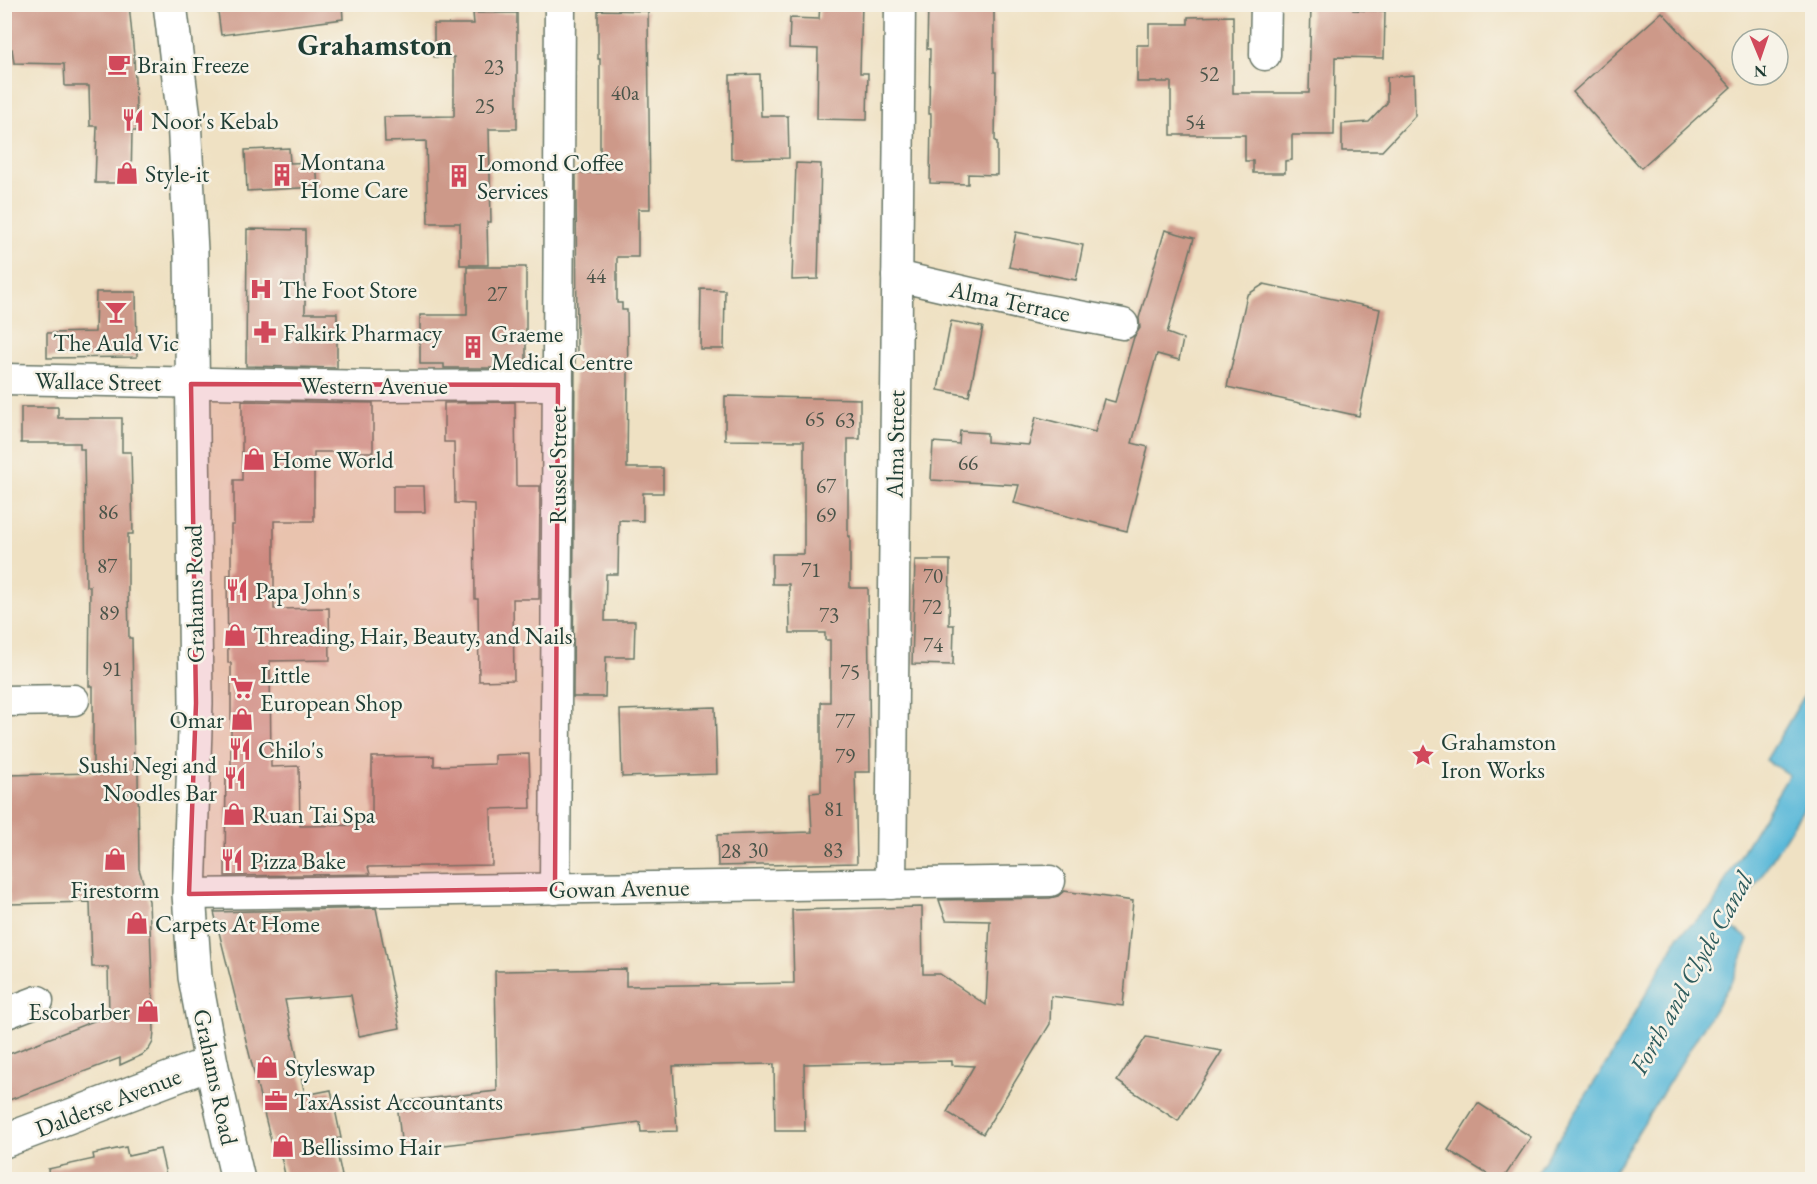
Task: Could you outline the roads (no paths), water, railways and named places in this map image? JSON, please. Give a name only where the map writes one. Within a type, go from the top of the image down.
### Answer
[{"type":"main road","name":"Grahams Road","points":[[170,4],[184,119],[191,251],[196,703],[189,894],[195,977],[211,1063],[238,1179]]},
{"type":"main road","name":"Dalderse Avenue","points":[[4,1141],[211,1063]]},
{"type":"street","name":"Russel Street","points":[[555,889],[560,4]]},
{"type":"street","name":"Alma Street","points":[[891,884],[900,4]]},
{"type":"street","points":[[1265,55],[1266,4]]},
{"type":"street","name":"Alma Terrace","points":[[897,276],[1036,308],[1123,324]]},
{"type":"street","name":"Wallace Street","points":[[4,379],[191,384]]},
{"type":"street","name":"Western Avenue","points":[[191,384],[558,385]]},
{"type":"street","points":[[4,701],[74,700]]},
{"type":"street","name":"Gowan Avenue","points":[[189,894],[1050,881]]},
{"type":"street","points":[[4,1014],[38,1002]]},
{"type":"water","name":"Forth and Clyde Canal","points":[[1812,683],[1812,795],[1730,926],[1749,939],[1734,978],[1609,1179],[1533,1179],[1611,1056],[1679,935],[1713,906],[1727,877],[1789,775],[1766,760]]},
{"type":"place","name":"Brain Freeze","points":[[119,64]]},
{"type":"place","name":"Noor's Kebab","points":[[133,120]]},
{"type":"place","name":"Style-it","points":[[127,173]]},
{"type":"place","name":"Montana Home Care","points":[[282,175]]},
{"type":"place","name":"Lomond Coffee Services","points":[[459,176]]},
{"type":"place","name":"The Foot Store","points":[[261,289]]},
{"type":"place","name":"The Auld Vic","points":[[116,312]]},
{"type":"place","name":"Falkirk Pharmacy","points":[[265,332]]},
{"type":"place","name":"Graeme Medical Centre","points":[[473,347]]},
{"type":"place","name":"Home World","points":[[254,459]]},
{"type":"place","name":"Papa John's","points":[[237,590]]},
{"type":"place","name":"Threading, Hair, Beauty, and Nails","points":[[235,635]]},
{"type":"place","name":"Little European Shop","points":[[242,688]]},
{"type":"place","name":"Omar","points":[[242,719]]},
{"type":"place","name":"Chilo's","points":[[240,749]]},
{"type":"place","name":"Grahamston Iron Works","points":[[1423,755]]},
{"type":"place","name":"Sushi Negi and Noodles Bar","points":[[235,778]]},
{"type":"place","name":"Ruan Tai Spa","points":[[234,814]]},
{"type":"place","name":"Firestorm","points":[[115,859]]},
{"type":"place","name":"Pizza Bake","points":[[232,860]]},
{"type":"place","name":"Carpets At Home","points":[[137,923]]},
{"type":"place","name":"Escobarber","points":[[148,1011]]},
{"type":"place","name":"Styleswap","points":[[267,1067]]},
{"type":"place","name":"TaxAssist Accountants","points":[[276,1101]]},
{"type":"place","name":"Bellissimo Hair","points":[[283,1146]]},
{"type":"district","name":"Grahamston","points":[[375,44]]}]
